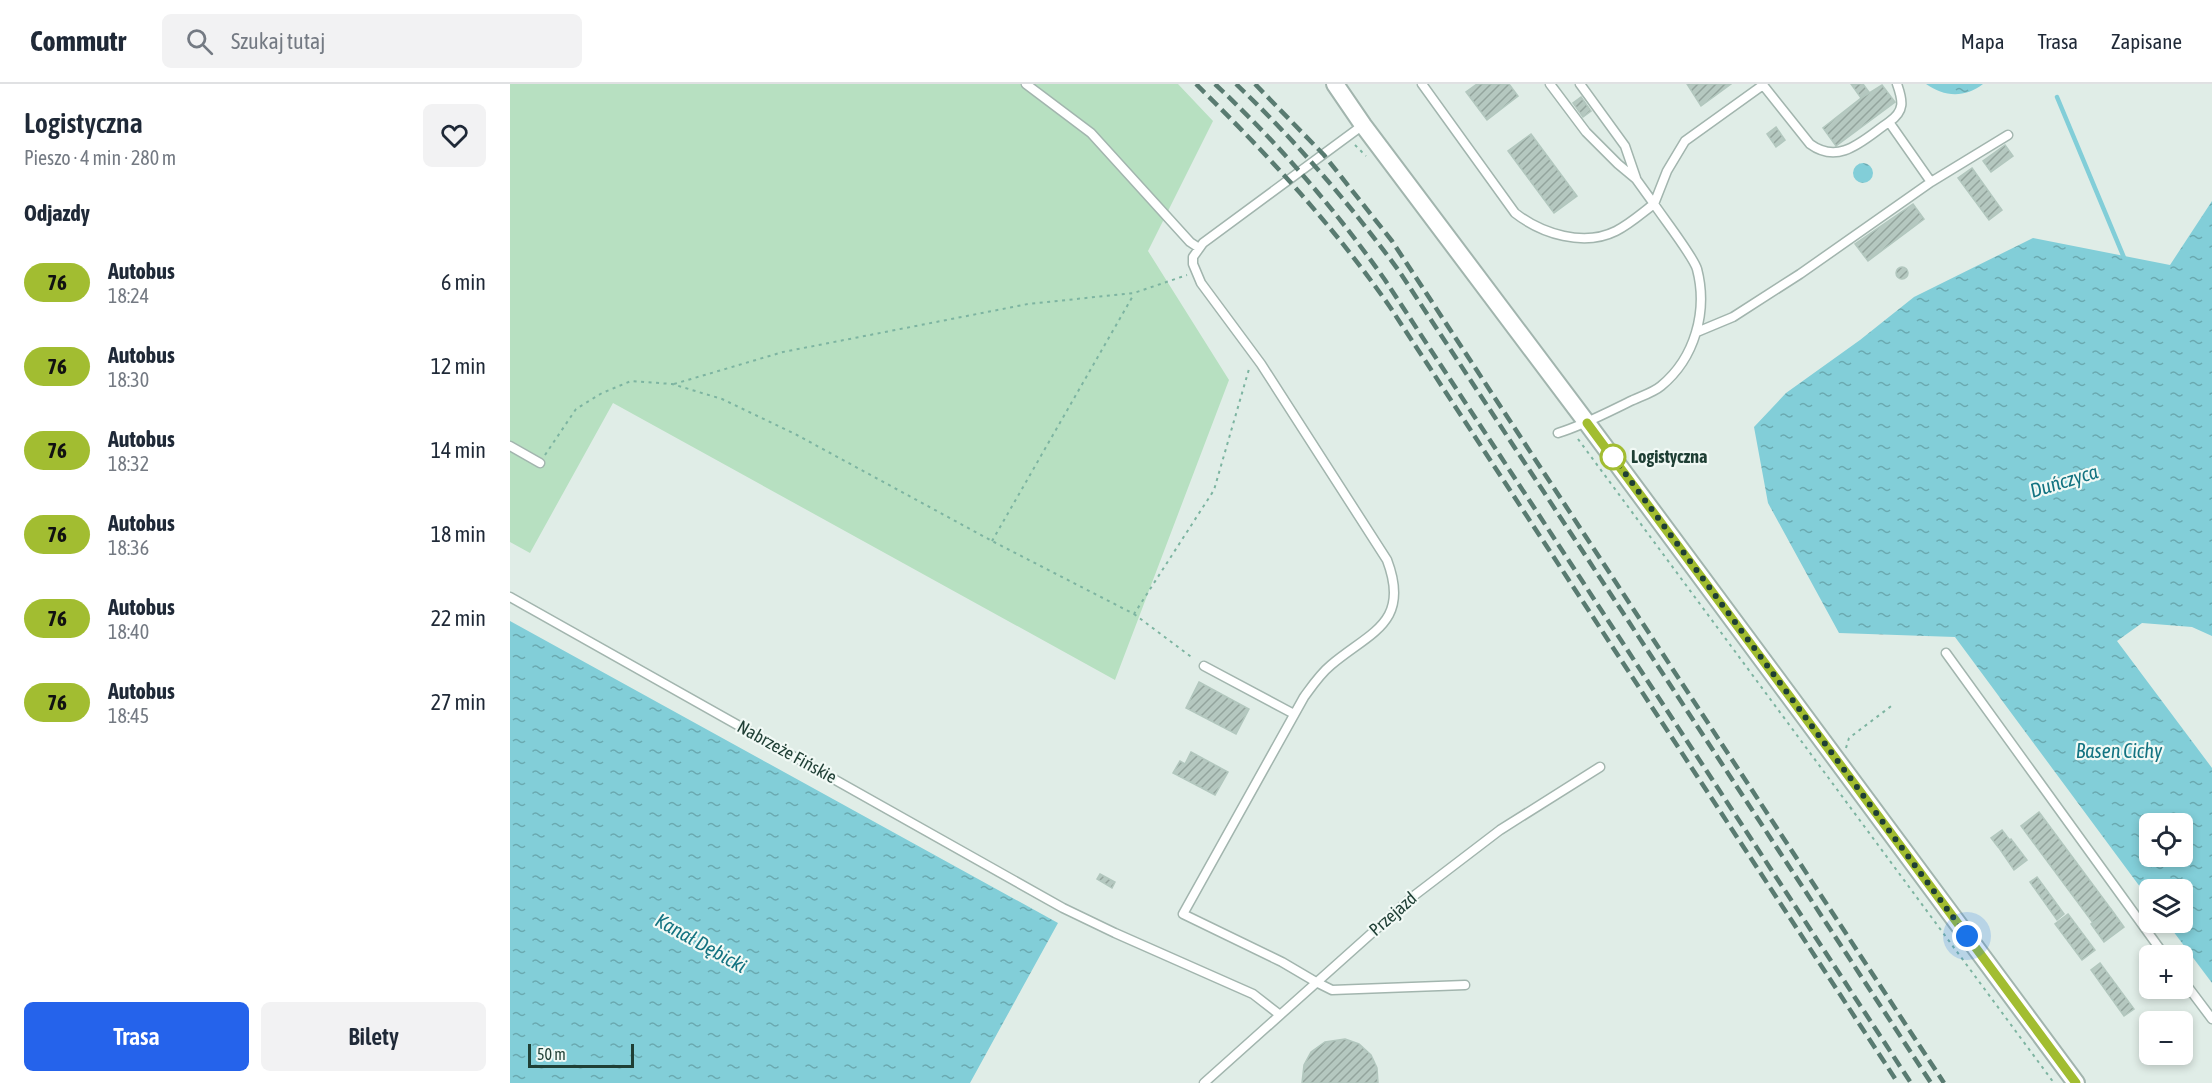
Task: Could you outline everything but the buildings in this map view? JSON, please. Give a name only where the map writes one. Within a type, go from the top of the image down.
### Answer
[{"type":"street","points":[[1335,84],[1579,426],[1844,770],[2076,1083]]},
{"type":"lane","points":[[1026,84],[1091,133],[1198,248]]},
{"type":"lane","points":[[1422,84],[1515,213],[1536,226],[1571,237],[1596,237],[1616,231],[1654,204],[1666,171],[1685,141],[1762,84],[1810,144],[1819,151],[1829,154],[1842,153],[1899,116],[1902,100],[1897,84]]},
{"type":"lane","points":[[1550,84],[1599,146],[1636,179],[1654,204],[1696,267],[1700,301],[1696,332],[1690,349],[1680,366],[1661,387],[1579,426],[1558,433]]},
{"type":"lane","points":[[1559,84],[1559,96]]},
{"type":"lane","points":[[1580,84],[1625,146],[1636,179]]},
{"type":"lane","points":[[1889,122],[1931,182]]},
{"type":"lane","points":[[1363,125],[1198,248],[1193,257],[1195,272],[1254,355],[1373,536],[1387,560],[1395,588],[1390,615],[1382,626],[1330,666],[1304,698],[1183,914],[1282,962],[1332,990],[1465,985]]},
{"type":"lane","points":[[1696,332],[1733,317],[1800,274],[1931,182],[2008,135]]},
{"type":"lane","points":[[510,446],[540,463]]},
{"type":"lane","name":"Nabrzeże Fińskie","points":[[510,597],[1064,908],[1253,994],[1280,1015]]},
{"type":"lane","points":[[1946,653],[2157,945]]},
{"type":"lane","points":[[1204,666],[1294,714]]},
{"type":"lane","name":"Przejazd","points":[[1204,1083],[1411,898],[1450,866],[1500,830],[1600,767]]},
{"type":"lane","points":[[2193,994],[2212,1019]]},
{"type":"path","points":[[672,384],[783,352],[1028,303],[1134,293],[1195,272]]},
{"type":"path","points":[[992,541],[1134,293]]},
{"type":"path","points":[[1134,614],[1214,489],[1254,355]]},
{"type":"path","points":[[540,463],[576,409],[602,393],[631,381],[672,384],[722,399],[797,435],[992,541],[1134,614],[1204,666]]},
{"type":"path","points":[[1579,426],[1830,781],[2054,1083]]},
{"type":"path","points":[[1846,749],[1849,738],[1894,704]]},
{"type":"path","points":[[1830,781],[1844,770]]},
{"type":"green space","points":[[510,84],[1178,84],[1213,121],[1148,251],[1229,380],[1115,680],[613,403],[530,553],[510,542]]},
{"type":"water","points":[[1926,84],[1983,84],[1969,92],[1954,94],[1940,91]]},
{"type":"water","points":[[1863,163],[1870,166],[1873,173],[1870,180],[1863,183],[1856,180],[1853,173],[1856,166]]},
{"type":"water","points":[[2212,201],[2212,636],[2192,627],[2142,623],[2117,641],[2212,768],[2212,983],[2193,958],[2193,945],[2184,945],[2174,933],[2193,933],[2193,879],[2139,879],[2139,885],[1955,637],[1839,633],[1768,503],[1754,427],[1786,393],[1860,340],[1914,297],[2033,238],[2170,265]]},
{"type":"water","name":"Kanał Dębicki","points":[[510,621],[1058,923],[970,1083],[510,1083]]},
{"type":"waterway","points":[[2057,97],[2125,260]]},
{"type":"railway","points":[[1196,84],[1298,191],[1345,247],[1390,307],[1898,1083]]},
{"type":"railway","points":[[1215,84],[1262,130],[1305,178],[1385,280],[1911,1083]]},
{"type":"railway","points":[[1236,84],[1322,174],[1399,271],[1931,1083]]},
{"type":"railway","points":[[1255,84],[1324,155],[1392,241],[1944,1083]]},
{"type":"bus line","name":"76","points":[[1587,423],[2076,1083]]},
{"type":"place","name":"Logistyczna","points":[[1613,457]]},
{"type":"route","points":[[1613,457],[1967,936]]},
{"type":"water label","name":"Duńczyca","points":[[2064,481]]},
{"type":"water label","name":"Basen Cichy","points":[[2119,751]]}]
